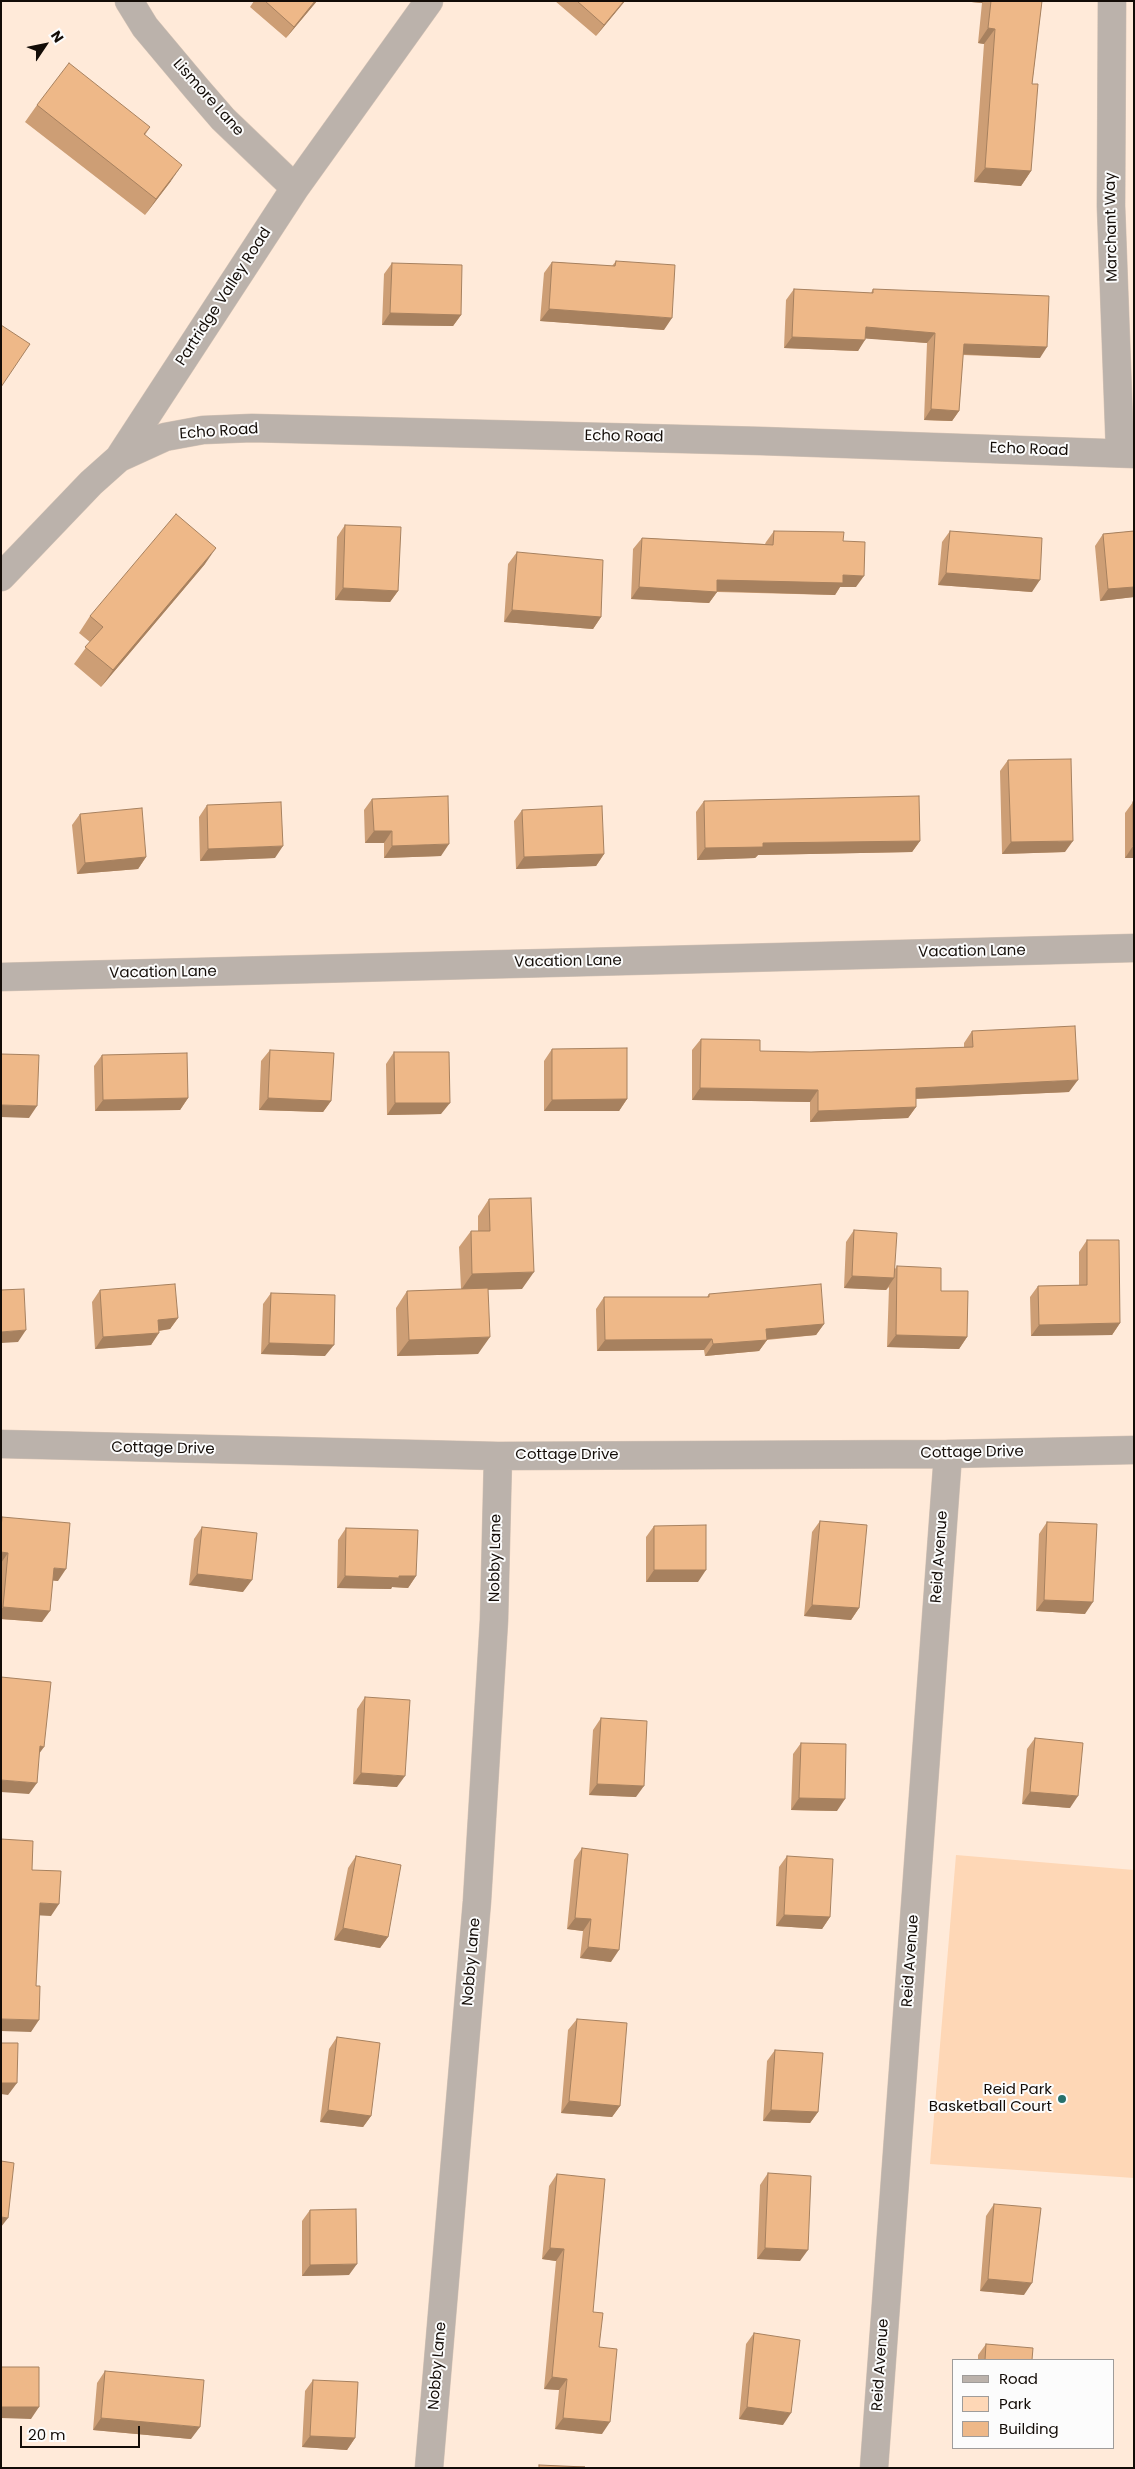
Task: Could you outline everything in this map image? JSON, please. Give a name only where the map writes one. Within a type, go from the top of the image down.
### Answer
[{"type":"street","name":"Lismore Lane","points":[[129,1],[146,27],[223,119],[295,188]]},
{"type":"street","name":"Partridge Valley Road","points":[[5,565],[119,458],[295,188],[429,1]]},
{"type":"street","name":"Marchant Way","points":[[1112,1],[1111,206],[1127,453]]},
{"type":"street","name":"Echo Road","points":[[119,458],[165,437],[203,430],[252,428],[761,440],[1127,453]]},
{"type":"street","name":"Vacation Lane","points":[[1,977],[1134,948]]},
{"type":"street","name":"Cottage Drive","points":[[1,1444],[498,1456],[948,1454],[1134,1450]]},
{"type":"street","name":"Reid Avenue","points":[[874,2468],[948,1454]]},
{"type":"street","name":"Nobby Lane","points":[[430,2468],[477,1901],[494,1620],[498,1456]]},
{"type":"green space","points":[[956,1855],[1134,1870],[1134,2178],[930,2164]]},
{"type":"building","points":[[265,1],[315,1],[294,27]]},
{"type":"building","points":[[577,1],[624,1],[604,25]]},
{"type":"building","points":[[991,1],[1042,1],[1032,84],[1038,84],[1031,171],[985,168],[995,29],[988,28]]},
{"type":"building","points":[[69,63],[150,127],[144,134],[182,165],[156,199],[37,105]]},
{"type":"building","points":[[616,261],[675,265],[672,318],[549,309],[552,262],[615,266]]},
{"type":"building","points":[[392,263],[462,265],[461,315],[390,313]]},
{"type":"building","points":[[794,289],[873,293],[873,289],[1049,296],[1047,347],[964,344],[959,411],[931,409],[935,333],[866,327],[865,340],[792,337]]},
{"type":"building","points":[[1,325],[30,344],[1,387]]},
{"type":"building","points":[[176,514],[216,548],[113,670],[85,647],[103,627],[90,616]]},
{"type":"building","points":[[345,525],[401,527],[398,591],[343,588]]},
{"type":"building","points":[[774,531],[844,532],[843,541],[865,542],[864,576],[843,575],[843,583],[717,580],[717,592],[639,587],[642,538],[773,545]]},
{"type":"building","points":[[950,531],[1042,538],[1040,580],[946,573]]},
{"type":"building","points":[[1134,531],[1134,587],[1108,589],[1103,534]]},
{"type":"building","points":[[517,552],[603,560],[601,617],[512,610]]},
{"type":"building","points":[[1071,759],[1073,841],[1011,842],[1008,760]]},
{"type":"building","points":[[448,796],[449,844],[392,846],[392,831],[374,831],[372,799]]},
{"type":"building","points":[[919,796],[920,841],[763,843],[763,847],[705,848],[704,801]]},
{"type":"building","points":[[281,802],[283,846],[208,849],[207,805]]},
{"type":"building","points":[[1134,802],[1134,846],[1133,846]]},
{"type":"building","points":[[602,806],[604,854],[524,857],[522,810]]},
{"type":"building","points":[[142,808],[146,857],[85,863],[80,814]]},
{"type":"building","points":[[1075,1026],[1078,1080],[916,1088],[916,1107],[818,1111],[818,1090],[700,1088],[701,1039],[760,1040],[760,1051],[811,1052],[973,1047],[972,1031]]},
{"type":"building","points":[[627,1048],[627,1099],[552,1100],[552,1049]]},
{"type":"building","points":[[270,1050],[334,1053],[331,1101],[268,1098]]},
{"type":"building","points":[[394,1052],[449,1052],[450,1103],[395,1103]]},
{"type":"building","points":[[187,1053],[188,1098],[103,1100],[102,1055]]},
{"type":"building","points":[[1,1054],[39,1055],[37,1106],[1,1105]]},
{"type":"building","points":[[531,1198],[534,1272],[472,1274],[471,1231],[490,1231],[489,1199]]},
{"type":"building","points":[[854,1230],[897,1233],[894,1278],[852,1276]]},
{"type":"building","points":[[1087,1240],[1119,1240],[1120,1323],[1039,1325],[1038,1286],[1087,1285]]},
{"type":"building","points":[[897,1266],[941,1268],[941,1291],[968,1291],[967,1337],[896,1335]]},
{"type":"building","points":[[175,1284],[178,1318],[158,1320],[159,1333],[103,1337],[100,1290]]},
{"type":"building","points":[[821,1284],[824,1324],[766,1329],[767,1340],[713,1344],[712,1339],[605,1340],[604,1297],[709,1297],[709,1294]]},
{"type":"building","points":[[488,1288],[490,1337],[409,1340],[407,1291]]},
{"type":"building","points":[[24,1289],[26,1330],[1,1332],[1,1290]]},
{"type":"building","points":[[271,1293],[335,1295],[334,1345],[269,1343]]},
{"type":"building","points":[[2,1517],[70,1523],[66,1569],[54,1568],[50,1611],[3,1607],[8,1553],[1,1552]]},
{"type":"building","points":[[820,1521],[867,1525],[859,1608],[812,1605]]},
{"type":"building","points":[[1047,1522],[1097,1524],[1093,1602],[1044,1600]]},
{"type":"building","points":[[706,1525],[706,1570],[654,1570],[654,1526]]},
{"type":"building","points":[[202,1527],[257,1533],[252,1580],[197,1574]]},
{"type":"building","points":[[346,1528],[418,1530],[416,1576],[399,1576],[399,1578],[345,1576]]},
{"type":"building","points":[[1,1677],[51,1682],[44,1747],[40,1746],[37,1783],[1,1780]]},
{"type":"building","points":[[365,1697],[410,1700],[405,1776],[361,1773]]},
{"type":"building","points":[[601,1718],[647,1721],[644,1786],[597,1784]]},
{"type":"building","points":[[1035,1738],[1083,1743],[1078,1796],[1030,1792]]},
{"type":"building","points":[[801,1743],[846,1744],[845,1799],[799,1798]]},
{"type":"building","points":[[1,1839],[33,1841],[32,1870],[61,1871],[59,1904],[40,1903],[36,1986],[40,1986],[39,2020],[1,2019]]},
{"type":"building","points":[[582,1848],[628,1854],[619,1950],[588,1947],[591,1919],[575,1918]]},
{"type":"building","points":[[356,1856],[401,1865],[388,1937],[343,1928]]},
{"type":"building","points":[[787,1856],[833,1859],[830,1917],[784,1915]]},
{"type":"building","points":[[577,2019],[627,2023],[620,2106],[569,2101]]},
{"type":"building","points":[[337,2037],[380,2043],[371,2116],[328,2110]]},
{"type":"building","points":[[1,2043],[18,2043],[17,2083],[1,2083]]},
{"type":"building","points":[[775,2050],[823,2053],[818,2112],[771,2110]]},
{"type":"building","points":[[1,2161],[14,2163],[8,2218],[1,2217]]},
{"type":"building","points":[[768,2173],[811,2176],[808,2250],[765,2248]]},
{"type":"building","points":[[557,2174],[605,2179],[593,2312],[603,2313],[599,2347],[617,2349],[610,2422],[563,2418],[567,2379],[552,2377],[564,2249],[550,2248]]},
{"type":"building","points":[[994,2204],[1041,2208],[1032,2283],[988,2279]]},
{"type":"building","points":[[356,2209],[357,2264],[310,2265],[310,2210]]},
{"type":"building","points":[[754,2333],[800,2340],[791,2413],[747,2407]]},
{"type":"building","points":[[986,2344],[1033,2348],[1032,2359],[985,2359]]},
{"type":"building","points":[[1,2367],[39,2367],[39,2407],[1,2407]]},
{"type":"building","points":[[105,2371],[204,2380],[200,2427],[101,2418]]},
{"type":"building","points":[[313,2380],[358,2382],[355,2438],[310,2436]]},
{"type":"building","points":[[539,2465],[585,2467],[539,2468]]},
{"type":"place","name":"Reid Park Basketball Court","points":[[1062,2099]]}]
